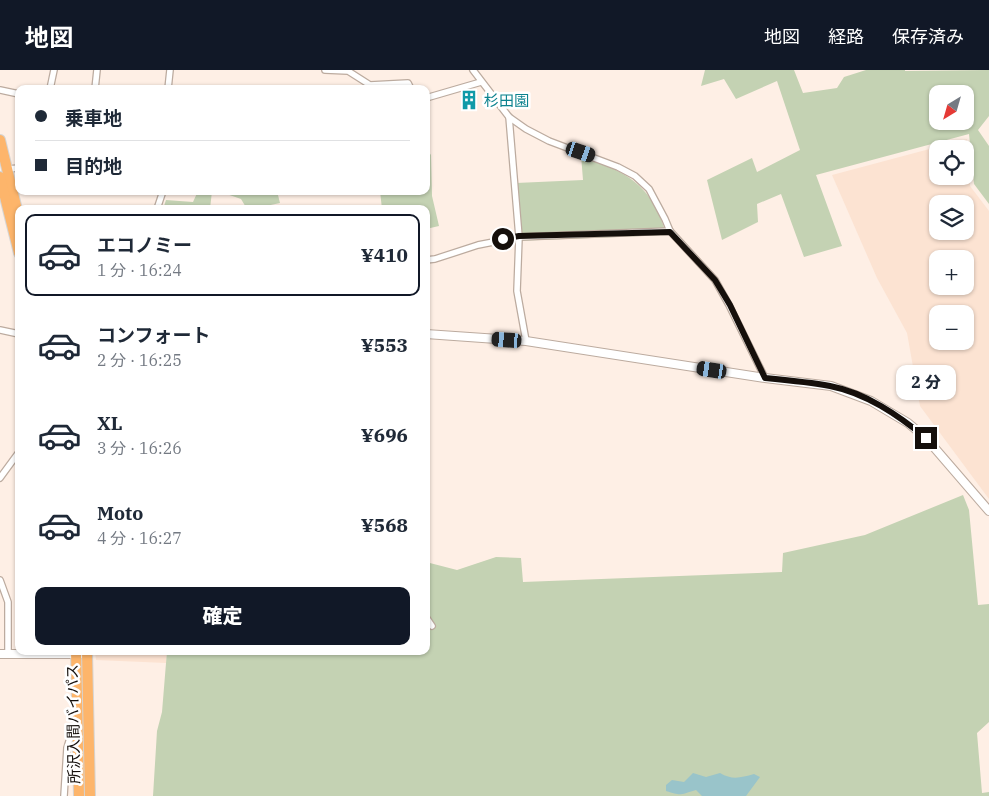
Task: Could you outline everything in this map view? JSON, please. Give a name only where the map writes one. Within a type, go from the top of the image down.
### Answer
[{"type":"highway","points":[[0,140],[15,232]]},
{"type":"highway","points":[[4,173],[15,206]]},
{"type":"highway","name":"所沢入間バイパス","points":[[76,655],[79,796]]},
{"type":"highway","name":"所沢入間バイパス","points":[[87,655],[90,796]]},
{"type":"street","points":[[51,85],[54,70]]},
{"type":"street","points":[[96,85],[98,70]]},
{"type":"street","points":[[168,85],[170,70]]},
{"type":"street","points":[[325,70],[348,71],[370,84],[408,83],[409,85]]},
{"type":"street","points":[[473,70],[509,117],[526,129],[618,167],[634,176],[649,189],[670,232],[715,280],[730,305],[765,378]]},
{"type":"street","points":[[430,97],[481,82]]},
{"type":"street","points":[[0,90],[15,93]]},
{"type":"street","points":[[509,117],[519,236],[517,291],[526,342]]},
{"type":"street","points":[[430,260],[478,245],[519,236],[670,232]]},
{"type":"street","points":[[0,330],[15,333]]},
{"type":"street","points":[[430,334],[526,342],[765,378],[831,386],[871,401],[890,411],[926,438],[989,511]]},
{"type":"street","points":[[0,478],[15,457]]},
{"type":"street","points":[[0,580],[8,602],[4,654]]},
{"type":"street","points":[[64,796],[70,738],[77,736]]},
{"type":"shaded area","points":[[929,149],[929,185],[970,185],[989,211],[989,499],[920,406],[907,333],[877,278],[832,175]]},
{"type":"shaded area","points":[[95,655],[167,655],[166,663],[96,660]]},
{"type":"green space","points":[[705,70],[794,70],[803,93],[837,88],[844,77],[866,70],[989,70],[989,116],[978,130],[989,146],[989,204],[974,184],[974,140],[970,140],[969,134],[947,140],[929,140],[929,145],[816,175],[842,246],[804,257],[781,194],[757,204],[758,222],[722,240],[707,180],[752,158],[757,172],[800,150],[777,81],[736,99],[724,79],[701,86]]},
{"type":"green space","points":[[430,154],[432,196],[439,226],[430,228],[430,205],[382,205],[380,195],[430,195]]},
{"type":"green space","points":[[581,155],[616,170],[640,186],[656,208],[667,235],[515,241],[516,183],[583,180]]},
{"type":"green space","points":[[196,195],[212,195],[210,205],[164,205],[166,200],[193,202]]},
{"type":"green space","points":[[230,195],[278,195],[280,203],[245,205],[241,199]]},
{"type":"green space","points":[[963,495],[969,510],[978,605],[989,604],[989,722],[977,733],[982,793],[989,792],[989,796],[153,796],[157,731],[162,712],[167,655],[430,655],[430,563],[457,570],[496,557],[521,558],[523,582],[782,572],[783,553],[865,535]]},
{"type":"water","points":[[693,773],[706,777],[720,773],[732,777],[754,774],[760,777],[746,796],[702,796],[696,790],[681,794],[666,791],[666,785],[672,780],[684,782]]},
{"type":"place","name":"杉田園","points":[[469,100]]},
{"type":"route","points":[[503,239],[519,236],[670,232],[715,280],[730,305],[765,378],[831,386],[848,392],[890,411],[926,438]]}]
